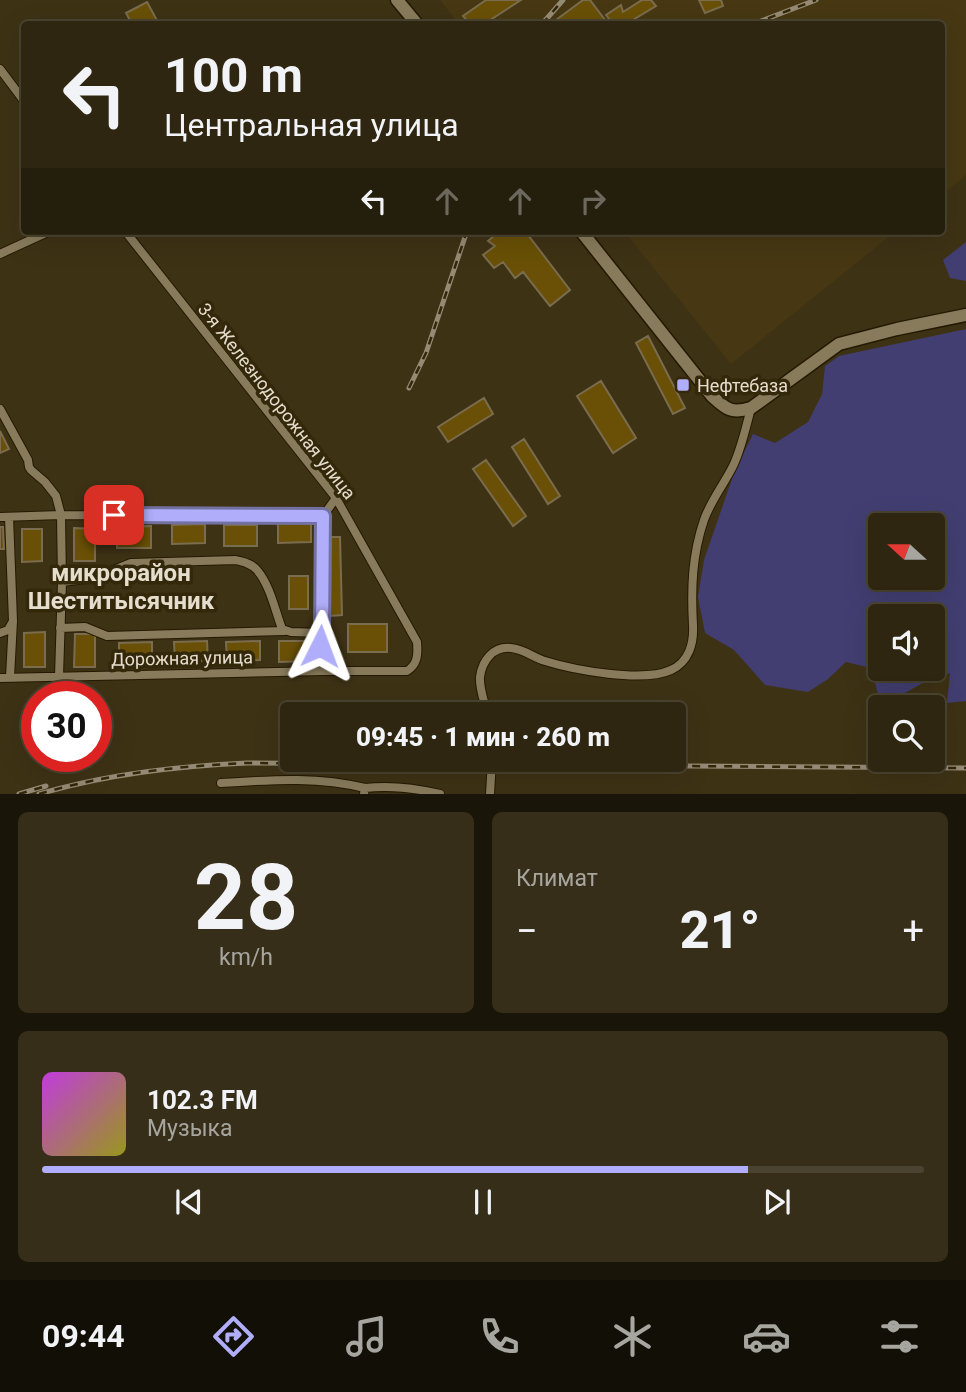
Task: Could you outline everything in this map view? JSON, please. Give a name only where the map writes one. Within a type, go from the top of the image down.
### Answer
[{"type":"street","points":[[397,0],[414,21]]},
{"type":"street","points":[[0,69],[21,97]]},
{"type":"street","points":[[0,254],[41,235]]},
{"type":"street","name":"3-я Железнодорожная улица","points":[[128,235],[336,498],[417,642],[415,664],[407,671]]},
{"type":"street","points":[[584,235],[712,396],[726,409],[739,412],[751,408],[839,344],[966,315]]},
{"type":"street","points":[[0,408],[29,460],[29,467],[56,496],[61,515],[59,676]]},
{"type":"street","points":[[485,702],[480,678],[486,659],[500,648],[511,648],[543,661],[578,669],[628,676],[672,670],[684,660],[691,649],[694,636],[691,592],[693,558],[704,519],[734,464],[751,408]]},
{"type":"street","points":[[323,671],[320,657],[323,516],[336,498]]},
{"type":"street","points":[[10,677],[13,621],[5,517],[323,516]]},
{"type":"street","points":[[62,582],[93,578],[131,563],[236,560],[257,570],[285,631]]},
{"type":"street","points":[[0,633],[8,630],[13,621]]},
{"type":"street","points":[[60,628],[85,627],[107,636],[285,631],[322,633]]},
{"type":"street","name":"Дорожная улица","points":[[0,677],[407,671]]},
{"type":"street","points":[[490,793],[491,772]]},
{"type":"street","points":[[221,783],[293,779],[343,782],[365,791],[391,786],[440,793]]},
{"type":"shaded area","points":[[440,0],[966,0],[966,175],[945,192],[945,21],[457,21]]},
{"type":"shaded area","points":[[627,235],[891,235],[731,364]]},
{"type":"shaded area","points":[[966,242],[966,281],[950,278],[943,260]]},
{"type":"shaded area","points":[[966,329],[966,701],[947,703],[950,673],[945,675],[945,604],[868,604],[868,667],[846,662],[828,679],[808,692],[765,685],[734,650],[705,633],[698,597],[704,560],[734,473],[753,434],[775,443],[808,422],[822,394],[825,366],[839,356]]},
{"type":"shaded area","points":[[874,681],[929,681],[901,695],[878,694]]},
{"type":"building","points":[[486,0],[521,0],[489,21],[467,21],[463,16]]},
{"type":"building","points":[[583,0],[590,0],[606,21],[555,21]]},
{"type":"building","points":[[642,0],[651,0],[656,6],[631,21],[611,21],[606,15],[621,5],[623,12]]},
{"type":"building","points":[[699,0],[721,0],[723,6],[705,13]]},
{"type":"building","points":[[147,2],[157,21],[130,21],[126,13]]},
{"type":"building","points":[[495,235],[528,235],[570,290],[550,306],[523,272],[515,278],[503,262],[494,268],[483,255],[495,246],[488,241]]},
{"type":"building","points":[[648,336],[685,408],[673,414],[636,343]]},
{"type":"building","points":[[601,381],[636,438],[613,453],[577,396]]},
{"type":"building","points":[[484,398],[493,414],[448,442],[438,427]]},
{"type":"building","points":[[0,431],[9,449],[0,453]]},
{"type":"building","points":[[524,439],[560,496],[548,504],[512,447]]},
{"type":"building","points":[[486,460],[526,516],[513,526],[473,469]]},
{"type":"building","points":[[278,523],[311,523],[311,542],[278,543]]},
{"type":"building","points":[[205,524],[205,543],[172,544],[172,525]]},
{"type":"building","points":[[224,525],[257,525],[257,546],[224,546]]},
{"type":"building","points":[[151,526],[151,548],[117,548],[118,527]]},
{"type":"building","points":[[0,527],[3,527],[4,549],[0,549]]},
{"type":"building","points":[[74,528],[95,529],[95,561],[74,561]]},
{"type":"building","points":[[22,529],[42,529],[42,561],[22,562]]},
{"type":"building","points":[[331,537],[340,537],[342,615],[330,616]]},
{"type":"building","points":[[289,576],[308,576],[308,609],[289,609]]},
{"type":"building","points":[[348,624],[387,624],[387,652],[348,652]]},
{"type":"building","points":[[45,632],[45,667],[24,667],[24,633]]},
{"type":"building","points":[[75,634],[95,634],[95,667],[74,667]]},
{"type":"building","points":[[207,641],[208,661],[175,661],[174,642]]},
{"type":"building","points":[[260,641],[260,660],[227,661],[226,642]]},
{"type":"building","points":[[279,641],[312,641],[313,661],[279,662]]},
{"type":"building","points":[[152,642],[152,661],[119,662],[119,643]]},
{"type":"railway","points":[[545,21],[563,0]]},
{"type":"railway","points":[[761,21],[816,0]]},
{"type":"railway","points":[[409,388],[426,353],[466,235]]},
{"type":"railway","points":[[39,794],[142,772],[247,763],[966,768]]},
{"type":"railway","points":[[19,794],[46,786]]},
{"type":"place","name":"Нефтебаза","points":[[683,385]]},
{"type":"district","name":"микрорайон Шеститысячник","points":[[121,587]]},
{"type":"route","points":[[114,515],[323,516],[320,646]]}]
